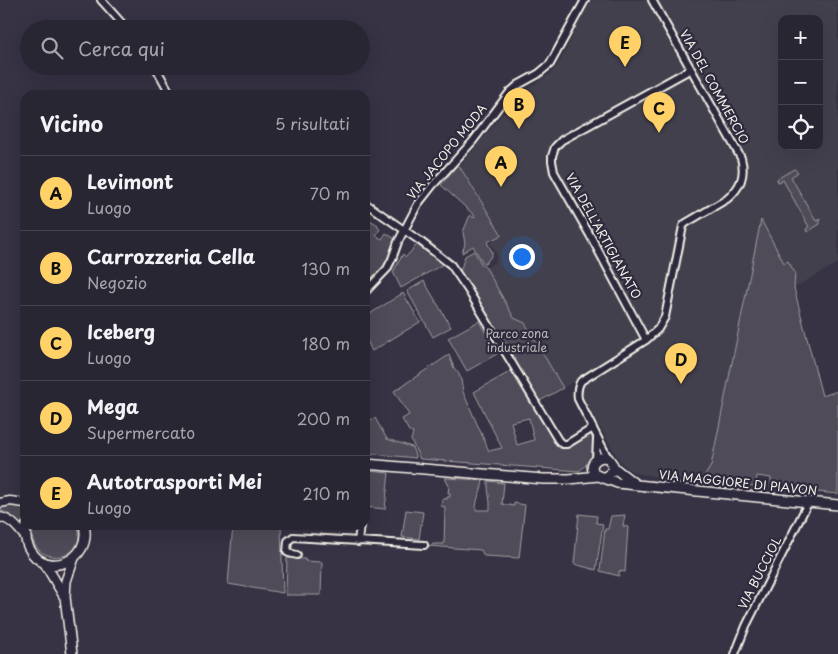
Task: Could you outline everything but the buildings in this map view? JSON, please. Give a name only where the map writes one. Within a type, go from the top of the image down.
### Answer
[{"type":"main road","points":[[598,470],[602,457],[608,458],[612,462],[613,467],[635,485]]},
{"type":"main road","points":[[370,464],[543,479],[569,479],[598,470],[610,474],[613,467]]},
{"type":"main road","name":"VIA MAGGIORE DI PIAVON","points":[[598,470],[617,483],[838,505]]},
{"type":"main road","points":[[27,530],[27,545],[31,552],[44,562],[54,564],[64,563],[79,553],[83,546],[86,530]]},
{"type":"main road","points":[[72,654],[65,597],[66,581],[74,558]]},
{"type":"main road","points":[[44,562],[65,597]]},
{"type":"street","points":[[101,0],[119,20]]},
{"type":"street","name":"VIA JACOPO MODA","points":[[370,287],[387,269],[404,229],[418,204],[473,141],[509,93],[550,64],[585,0]]},
{"type":"street","name":"VIA DEL COMMERCIO","points":[[608,458],[578,400],[579,384],[658,330],[665,317],[683,226],[733,194],[740,186],[743,175],[741,158],[652,0]]},
{"type":"street","name":"VIA DELL'ARTIGIANATO","points":[[646,340],[554,172],[552,157],[554,148],[562,140],[691,69]]},
{"type":"street","points":[[160,75],[167,90]]},
{"type":"street","points":[[370,206],[404,229],[447,262],[459,275],[562,444],[567,444],[593,428]]},
{"type":"street","name":"VIA DEL COMMERCIO","points":[[597,438],[598,470]]},
{"type":"street","points":[[0,503],[20,501]]},
{"type":"street","name":"VIA BUCCIOL","points":[[735,654],[746,626],[808,503]]},
{"type":"street","points":[[0,516],[14,523],[26,537]]},
{"type":"street","points":[[358,542],[359,530]]},
{"type":"street","points":[[297,555],[287,552],[288,541],[293,537],[424,545]]},
{"type":"shaded area","points":[[591,0],[838,0],[838,263],[794,288],[712,484],[638,474],[621,463],[573,382],[563,388],[525,323],[514,318],[486,268],[495,262],[497,255],[490,243],[503,235],[460,166],[518,95],[550,74],[561,60]]},
{"type":"green space","points":[[458,164],[502,235],[487,242],[492,255],[485,264],[473,246],[462,253],[465,244],[463,232],[470,215],[474,218],[475,216],[441,185]]},
{"type":"green space","points":[[794,169],[798,172],[791,177],[816,221],[820,219],[820,224],[807,232],[806,229],[809,227],[783,180],[778,182],[777,179]]},
{"type":"green space","points":[[370,220],[378,225],[377,227],[380,229],[376,236],[382,239],[386,233],[395,239],[386,266],[370,283]]},
{"type":"green space","points":[[761,220],[784,263],[788,261],[795,273],[794,288],[822,396],[838,391],[838,494],[771,488],[771,478],[757,476],[756,486],[700,483],[711,466]]},
{"type":"green space","points":[[420,241],[447,262],[401,288],[393,272],[403,254],[406,257]]},
{"type":"green space","name":"Parco zona industriale","points":[[474,251],[482,265],[486,268],[514,318],[525,323],[563,388],[536,403],[562,444],[590,430],[593,453],[588,462],[579,471],[420,459],[411,440],[413,433],[409,431],[402,419],[409,415],[394,391],[449,355],[454,368],[459,374],[463,392],[489,451],[502,448],[474,392],[515,369],[459,275],[465,256]],"holes":[[[529,418],[534,440],[517,445],[511,422]]]},
{"type":"green space","points":[[424,281],[451,327],[433,337],[407,291]]},
{"type":"green space","points":[[403,293],[420,322],[372,351],[370,347],[370,314]]},
{"type":"green space","points":[[479,321],[497,354],[467,371],[448,338]]},
{"type":"green space","points":[[375,418],[387,439],[412,447],[416,458],[370,453],[370,420]]},
{"type":"green space","points":[[370,471],[389,473],[385,509],[370,508]]},
{"type":"green space","points":[[445,478],[483,480],[476,510],[490,510],[488,481],[504,483],[502,504],[514,506],[514,503],[525,505],[519,558],[484,556],[481,550],[428,546],[444,544],[445,507],[441,506],[442,499],[450,497],[450,493],[448,493],[449,486]]},
{"type":"green space","points":[[0,505],[20,505],[20,524],[12,516],[0,510]]},
{"type":"green space","points":[[406,510],[423,512],[419,539],[402,537]]},
{"type":"green space","points":[[579,514],[597,516],[596,523],[603,524],[596,570],[574,564]]},
{"type":"green space","points":[[625,515],[623,526],[628,527],[625,572],[619,571],[619,576],[600,571],[605,529],[608,529],[611,516]]},
{"type":"green space","points":[[34,530],[78,530],[78,540],[74,549],[65,555],[45,554],[37,548],[33,538]]},
{"type":"green space","points":[[234,530],[281,530],[283,593],[228,584]]},
{"type":"green space","points":[[287,558],[322,562],[321,595],[286,595]]},
{"type":"place","name":"Autotrasporti Mei","points":[[625,67]]},
{"type":"place","name":"Carrozzeria Cella","points":[[519,129]]},
{"type":"place","name":"Iceberg","points":[[659,133]]},
{"type":"place","name":"Levimont","points":[[501,187]]},
{"type":"place","name":"Mega","points":[[681,384]]}]
